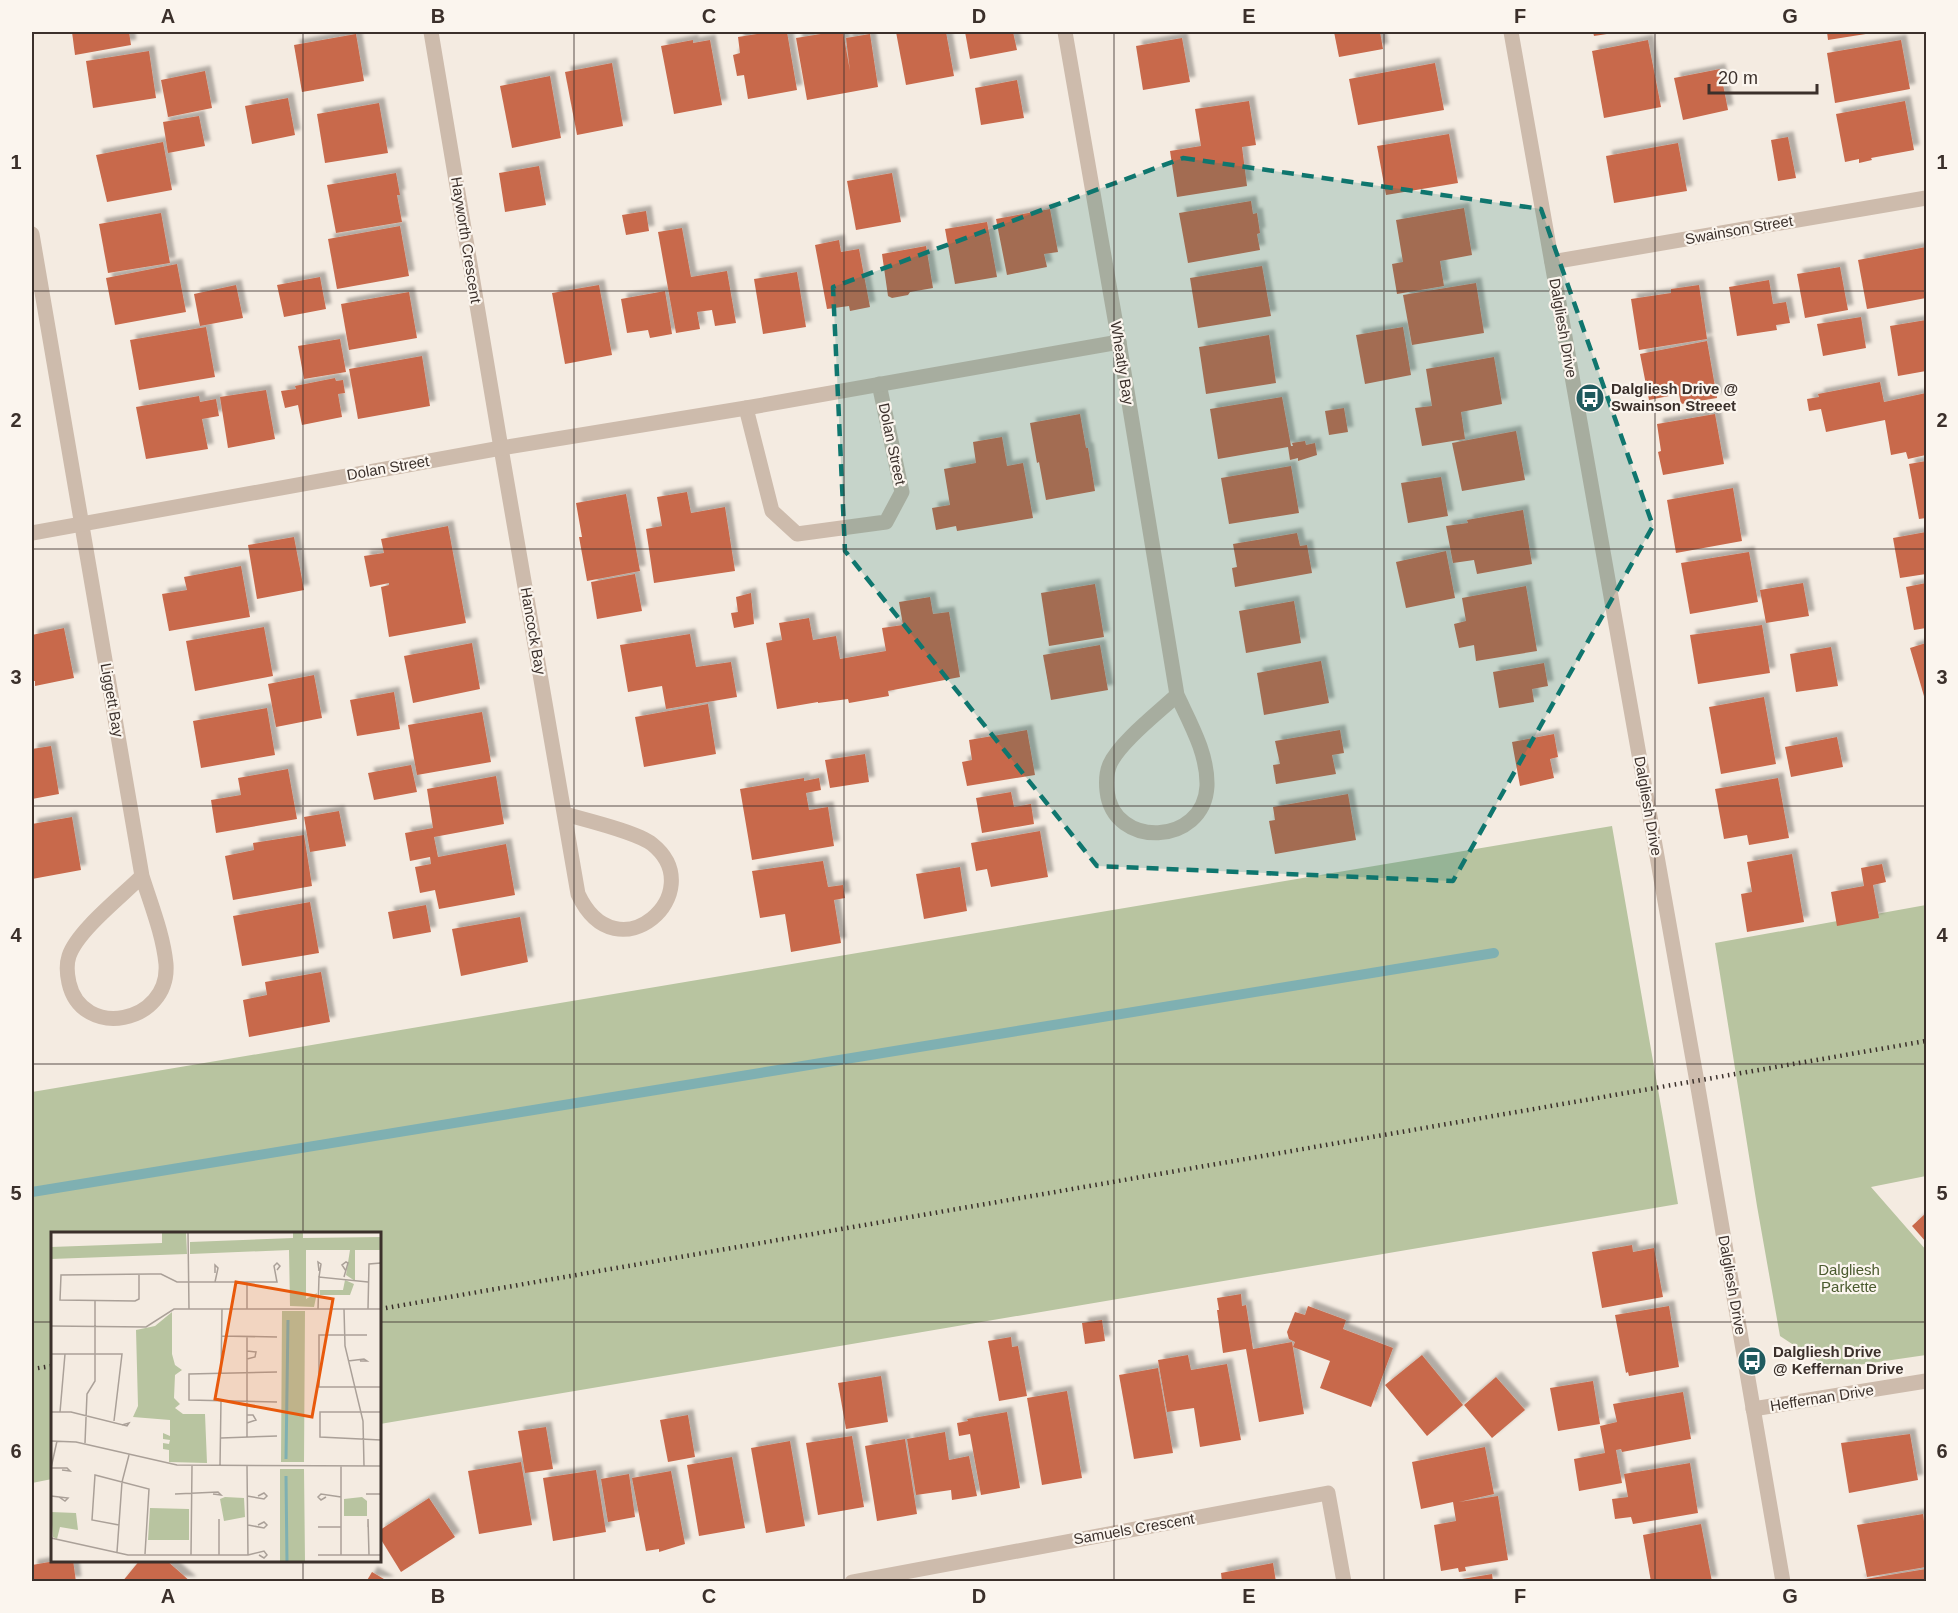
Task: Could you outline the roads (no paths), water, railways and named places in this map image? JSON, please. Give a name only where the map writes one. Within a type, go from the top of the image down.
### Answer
[{"type":"street","name":"Hayworth Crescent","points":[[431,32],[501,448]]},
{"type":"street","name":"Wheatly Bay","points":[[1065,32],[1177,695],[1199,743],[1207,786],[1203,802],[1195,816],[1184,826],[1170,832],[1154,834],[1138,831],[1125,823],[1111,804],[1106,781],[1110,765],[1118,752],[1177,695]]},
{"type":"street","name":"Dalgliesh Drive","points":[[1511,32],[1783,1581]]},
{"type":"street","name":"Swainson Street","points":[[1552,262],[1926,198]]},
{"type":"street","points":[[32,234],[81,525]]},
{"type":"street","name":"Dolan Street","points":[[32,533],[501,448],[746,408],[1119,342]]},
{"type":"street","name":"Dolan Street","points":[[746,408],[772,511],[796,534],[886,522],[902,492],[879,384]]},
{"type":"street","name":"Hancock Bay","points":[[501,448],[578,894],[585,909],[597,921],[611,927],[628,929],[644,925],[658,915],[667,902],[671,886],[670,869],[663,855],[651,843],[636,836],[565,814]]},
{"type":"street","name":"Liggett Bay","points":[[81,525],[142,876],[158,926],[166,965],[164,981],[149,1007],[136,1015],[120,1019],[105,1018],[90,1012],[70,989],[67,974],[68,958],[74,944],[84,932],[142,876]]},
{"type":"street","name":"Heffernan Drive","points":[[1753,1409],[1926,1381]]},
{"type":"street","name":"Samuels Crescent","points":[[852,1581],[1328,1493],[1344,1581]]},
{"type":"waterway","points":[[32,1192],[1494,953]]},
{"type":"railway","points":[[381,1309],[1926,1041]]},
{"type":"railway","points":[[32,1369],[51,1366]]},
{"type":"place","name":"Dalgliesh Drive @ Swainson Streeet","points":[[1590,398]]},
{"type":"place","name":"Dalgliesh Drive @ Keffernan Drive","points":[[1752,1361]]},
{"type":"park label","name":"Dalgliesh Parkette","points":[[1849,1278]]}]
